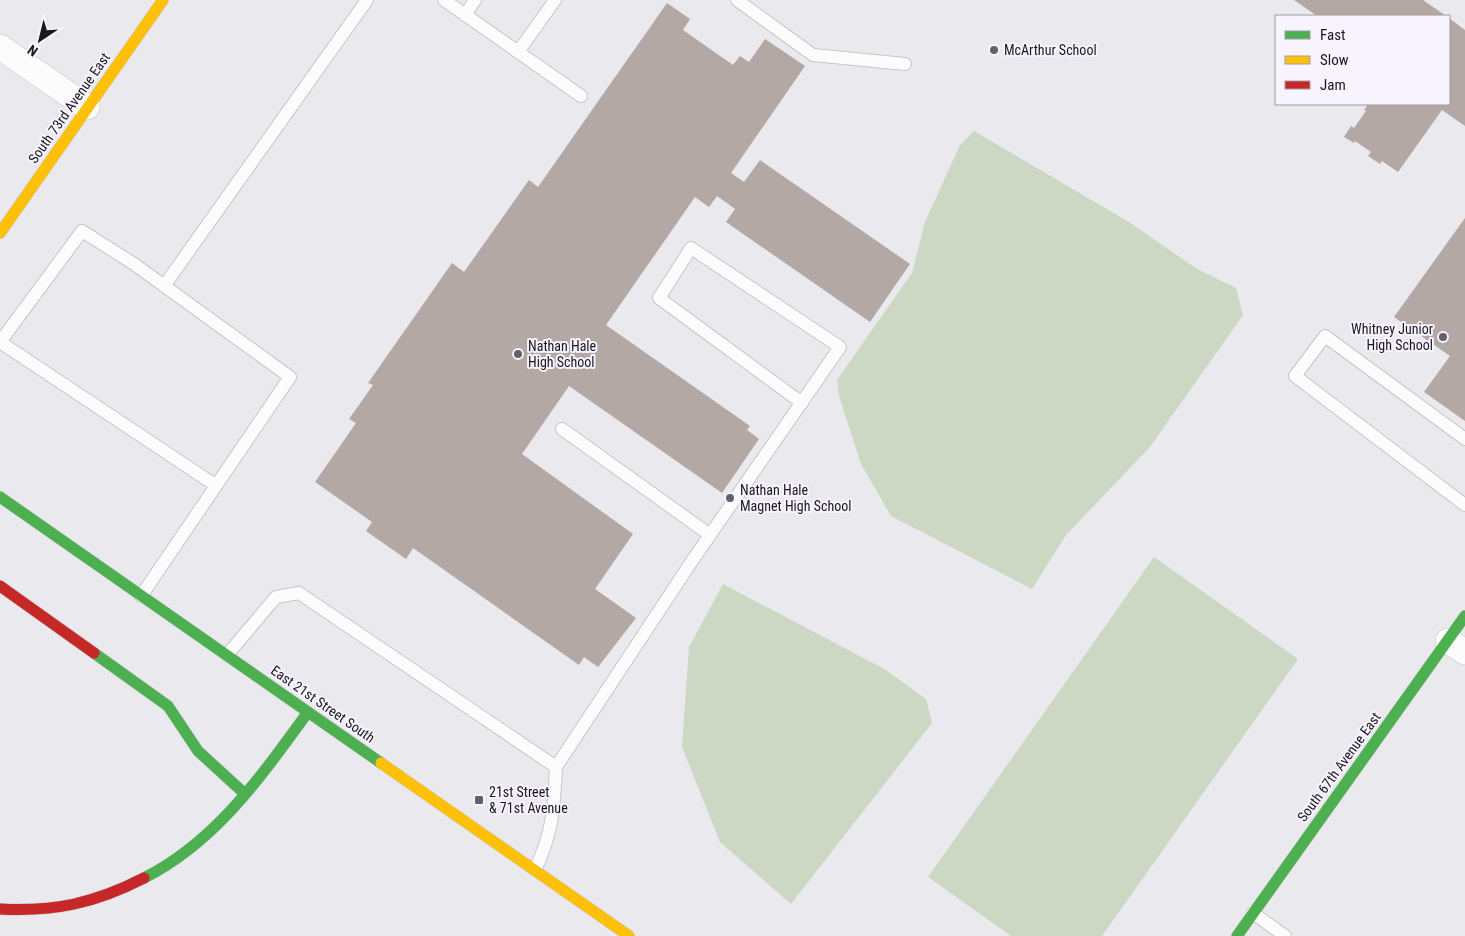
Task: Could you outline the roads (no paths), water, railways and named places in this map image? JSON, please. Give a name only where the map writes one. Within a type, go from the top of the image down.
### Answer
[{"type":"street","name":"South 73rd Avenue East","points":[[0,233],[162,0]]},
{"type":"street","points":[[0,46],[87,107]]},
{"type":"street","name":"East 21st Street South","points":[[0,497],[629,936]]},
{"type":"street","points":[[0,586],[168,706],[198,751],[222,775],[245,794]]},
{"type":"street","name":"South 67th Avenue East","points":[[1237,936],[1456,646],[1465,616]]},
{"type":"street","points":[[0,909],[50,909],[99,898],[138,883],[192,846],[220,822],[267,768],[308,712]]},
{"type":"lane","points":[[164,286],[367,0]]},
{"type":"lane","points":[[444,0],[580,96]]},
{"type":"lane","points":[[465,15],[475,0]]},
{"type":"lane","points":[[518,52],[555,0]]},
{"type":"lane","points":[[737,0],[813,55],[905,64]]},
{"type":"lane","points":[[141,596],[290,377],[164,286],[82,231],[0,342],[215,485]]},
{"type":"lane","points":[[535,870],[548,843],[554,804],[556,767],[710,534],[802,403],[840,347],[691,248],[659,298],[802,403]]},
{"type":"lane","points":[[1465,439],[1325,336],[1295,376],[1465,505]]},
{"type":"lane","points":[[562,429],[710,534]]},
{"type":"lane","points":[[226,655],[276,597],[299,593],[556,767]]},
{"type":"lane","points":[[1253,913],[1285,936]]},
{"type":"place","name":"McArthur School","points":[[994,50]]},
{"type":"place","name":"Whitney Junior High School","points":[[1443,337]]},
{"type":"place","name":"Nathan Hale High School","points":[[518,354]]},
{"type":"place","name":"Nathan Hale Magnet High School","points":[[730,498]]},
{"type":"place","name":"21st Street & 71st Avenue","points":[[479,800]]}]
